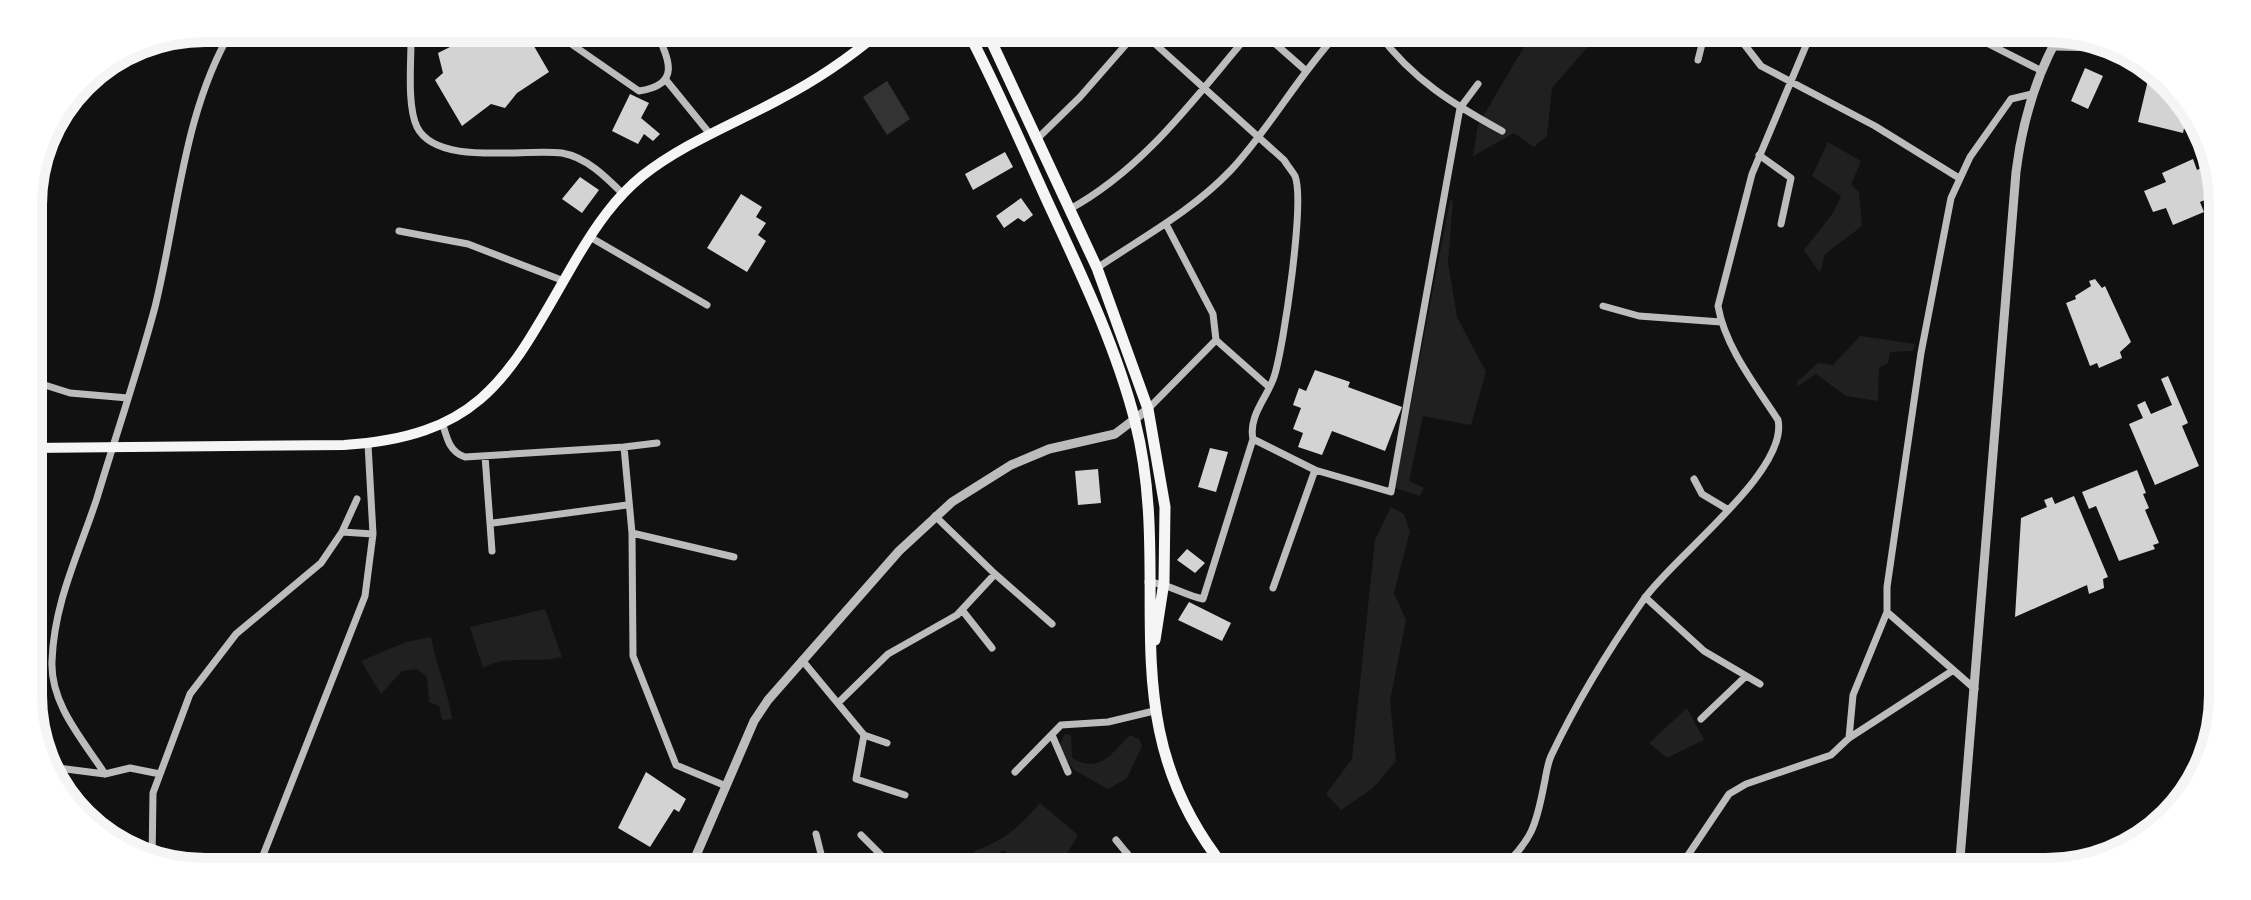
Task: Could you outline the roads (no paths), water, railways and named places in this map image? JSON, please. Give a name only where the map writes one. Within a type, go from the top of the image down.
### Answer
[{"type":"highway","points":[[973,42],[1001,95],[1075,263],[1135,421],[1150,512],[1148,582],[1154,711],[1166,764],[1189,816],[1217,858]]},
{"type":"highway","points":[[992,42],[1097,268],[1148,409],[1165,507],[1164,582],[1150,671]]},
{"type":"main road","points":[[42,448],[368,444],[412,436],[443,425],[485,396],[504,378],[530,341],[590,237],[623,194],[658,164],[815,80],[866,42]]},
{"type":"street","points":[[105,774],[66,716],[57,696],[52,664],[60,602],[155,307],[200,98],[214,59],[224,42]]},
{"type":"street","points":[[411,42],[413,114],[418,129],[429,142],[467,152],[563,153],[589,164],[623,194]]},
{"type":"street","points":[[568,42],[639,91],[655,89],[666,80],[669,67],[660,42]]},
{"type":"street","points":[[1037,139],[1080,97],[1128,42]]},
{"type":"street","points":[[1148,582],[1164,582],[1186,595],[1203,599],[1253,439],[1250,426],[1269,387],[1288,306],[1298,209],[1295,177],[1284,160],[1152,42]]},
{"type":"street","points":[[1070,209],[1102,191],[1145,155],[1242,42]]},
{"type":"street","points":[[1273,42],[1304,69]]},
{"type":"street","points":[[1097,268],[1166,224],[1230,170],[1304,69],[1329,42]]},
{"type":"street","points":[[1385,42],[1402,65],[1460,108],[1502,131]]},
{"type":"street","points":[[1698,60],[1702,42]]},
{"type":"street","points":[[1511,858],[1530,837],[1549,760],[1584,691],[1645,597],[1763,474],[1781,432],[1778,420],[1721,322],[1718,306],[1734,235],[1759,155],[1808,42]]},
{"type":"street","points":[[1985,42],[2040,70]]},
{"type":"street","points":[[1960,858],[2016,172],[2021,133],[2032,94],[2040,70],[2056,42]]},
{"type":"street","points":[[1744,44],[1761,66],[1792,80],[1959,178]]},
{"type":"street","points":[[2053,47],[2087,48]]},
{"type":"street","points":[[666,80],[710,134]]},
{"type":"street","points":[[1253,439],[1315,470],[1391,492],[1460,108],[1478,84]]},
{"type":"street","points":[[1849,738],[1853,695],[1887,612],[1898,491],[1909,454],[1921,353],[1937,259],[1959,178],[2011,99],[2032,94]]},
{"type":"street","points":[[1759,155],[1791,178],[1781,224]]},
{"type":"street","points":[[1166,224],[1213,314],[1216,340],[1269,387]]},
{"type":"street","points":[[399,231],[468,244],[564,281]]},
{"type":"street","points":[[590,237],[707,305]]},
{"type":"street","points":[[1603,306],[1639,316],[1721,322]]},
{"type":"street","points":[[695,858],[754,721],[802,660],[935,516],[990,475],[1030,456],[1115,434],[1148,409],[1216,340]]},
{"type":"street","points":[[42,384],[70,393],[128,398]]},
{"type":"street","points":[[443,425],[448,443],[457,454],[485,456],[657,443]]},
{"type":"street","points":[[262,858],[359,615],[370,573],[373,534],[368,444]]},
{"type":"street","points":[[624,447],[632,533],[633,656],[676,765],[726,786]]},
{"type":"street","points":[[485,456],[493,523],[492,551]]},
{"type":"street","points":[[1273,588],[1315,470]]},
{"type":"street","points":[[1694,479],[1702,494],[1727,509]]},
{"type":"street","points":[[152,849],[153,793],[175,727],[205,671],[236,634],[309,576],[342,532],[357,499]]},
{"type":"street","points":[[493,523],[627,505]]},
{"type":"street","points":[[935,516],[1052,624]]},
{"type":"street","points":[[342,532],[373,534]]},
{"type":"street","points":[[632,533],[734,557]]},
{"type":"street","points":[[838,703],[888,654],[962,610],[995,574]]},
{"type":"street","points":[[1645,597],[1704,651],[1760,684]]},
{"type":"street","points":[[962,610],[992,648]]},
{"type":"street","points":[[1887,612],[1975,689]]},
{"type":"street","points":[[802,660],[864,735],[887,743]]},
{"type":"street","points":[[1686,858],[1729,794],[1746,784],[1831,755],[1849,738],[1952,671]]},
{"type":"street","points":[[1701,719],[1745,677]]},
{"type":"street","points":[[1015,772],[1061,725],[1108,722],[1154,711]]},
{"type":"street","points":[[864,735],[856,779],[905,795]]},
{"type":"street","points":[[1052,735],[1068,772]]},
{"type":"street","points":[[60,768],[105,774],[130,768],[160,774]]},
{"type":"street","points":[[816,834],[822,858]]},
{"type":"street","points":[[861,835],[879,858]]},
{"type":"street","points":[[1116,840],[1131,858]]},
{"type":"street","points":[[1121,858],[1127,853]]},
{"type":"street","points":[[1206,858],[1213,853]]},
{"type":"street","points":[[914,858],[922,857]]}]
